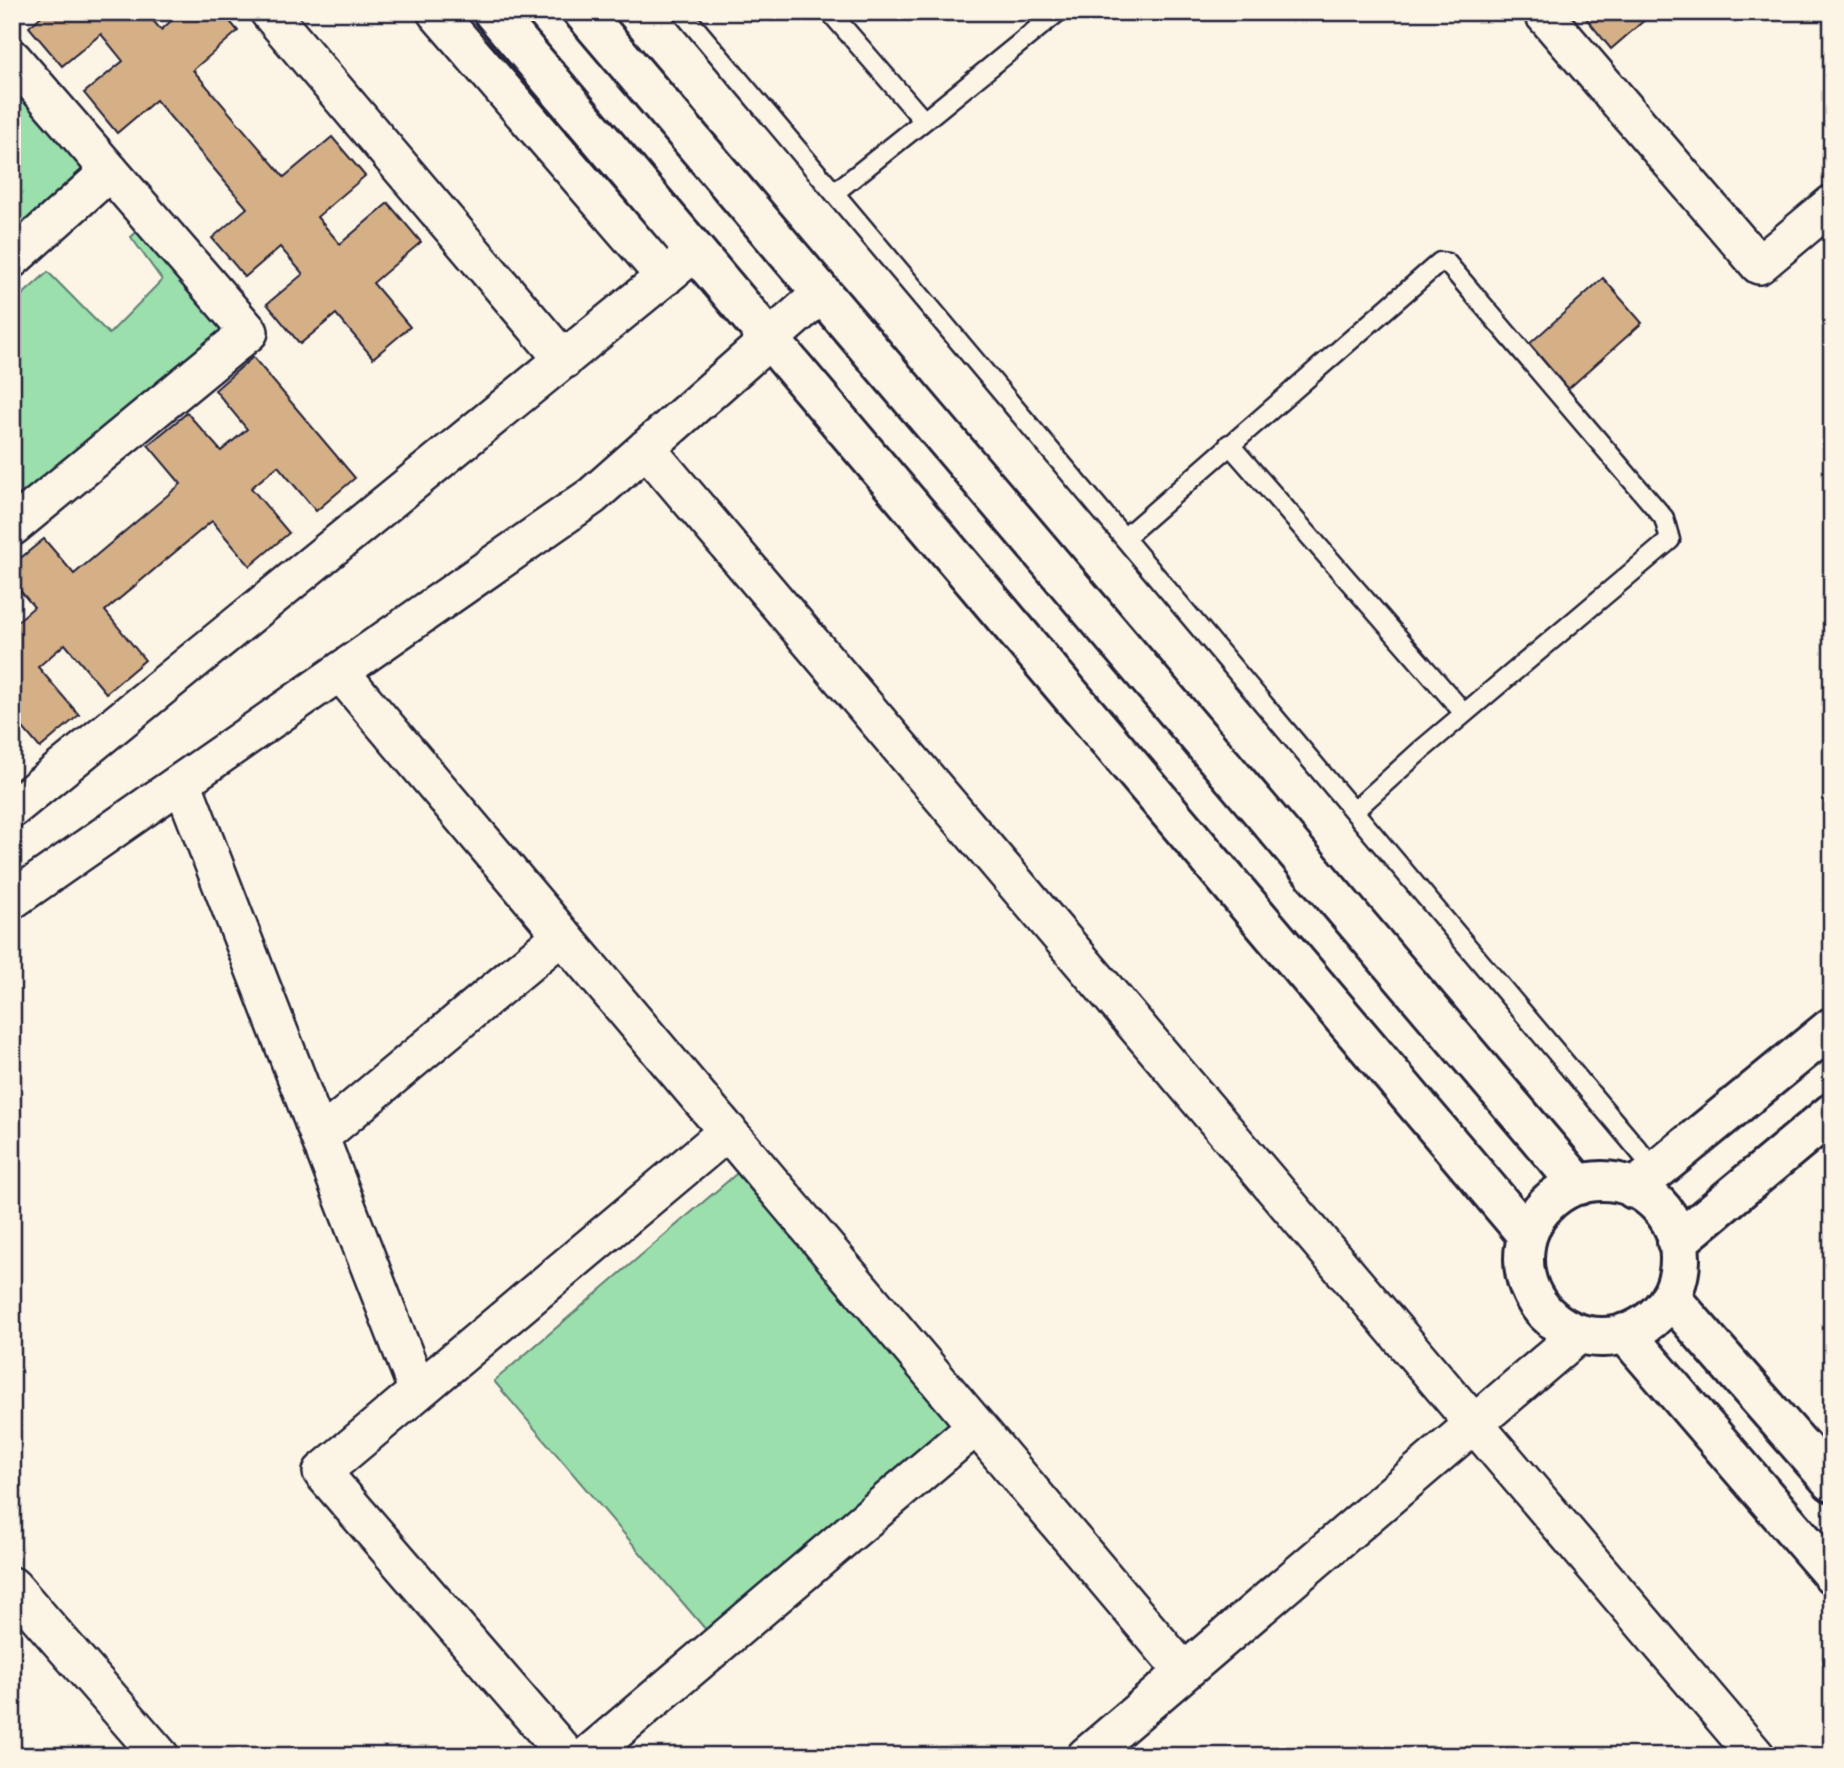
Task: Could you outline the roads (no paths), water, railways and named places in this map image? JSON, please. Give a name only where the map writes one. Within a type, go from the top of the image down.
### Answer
[{"type":"street","points":[[269,12],[564,360]]},
{"type":"street","points":[[436,12],[665,277]]},
{"type":"street","points":[[493,12],[1527,1235]]},
{"type":"street","points":[[583,12],[1579,1185]]},
{"type":"street","points":[[1542,12],[1759,265],[1832,204]]},
{"type":"street","points":[[12,58],[249,332],[12,527]]},
{"type":"street","points":[[12,260],[110,171]]},
{"type":"street","points":[[12,808],[695,252]]},
{"type":"street","points":[[12,900],[592,496],[822,293]]},
{"type":"street","points":[[646,448],[1756,1756]]},
{"type":"street","points":[[340,672],[1184,1672]]},
{"type":"street","points":[[182,782],[418,1391]]},
{"type":"street","points":[[320,1137],[562,935]]},
{"type":"street","points":[[1645,1180],[1652,1200],[1672,1223],[1680,1252],[1677,1284],[1664,1307],[1647,1322],[1612,1337],[1578,1335],[1554,1321],[1532,1295],[1524,1269],[1527,1235],[1539,1211],[1565,1189],[1592,1181],[1625,1185],[1645,1180],[1832,1027]]},
{"type":"street","points":[[1677,1242],[1832,1113]]},
{"type":"street","points":[[567,1756],[321,1472],[728,1131]]},
{"type":"street","points":[[1670,1297],[1832,1482]]},
{"type":"street","points":[[1625,1333],[1832,1574]]},
{"type":"street","points":[[1086,1756],[1578,1335]]},
{"type":"street","points":[[587,1756],[976,1426]]},
{"type":"street","points":[[12,1586],[160,1756]]},
{"type":"lane","points":[[682,12],[1354,811],[1645,1180]]},
{"type":"lane","points":[[830,12],[924,121]]},
{"type":"lane","points":[[834,193],[1058,12]]},
{"type":"lane","points":[[1124,538],[1432,265],[1447,263],[1664,518],[1670,540],[1464,713],[1354,811]]},
{"type":"lane","points":[[1229,444],[1464,713]]}]
